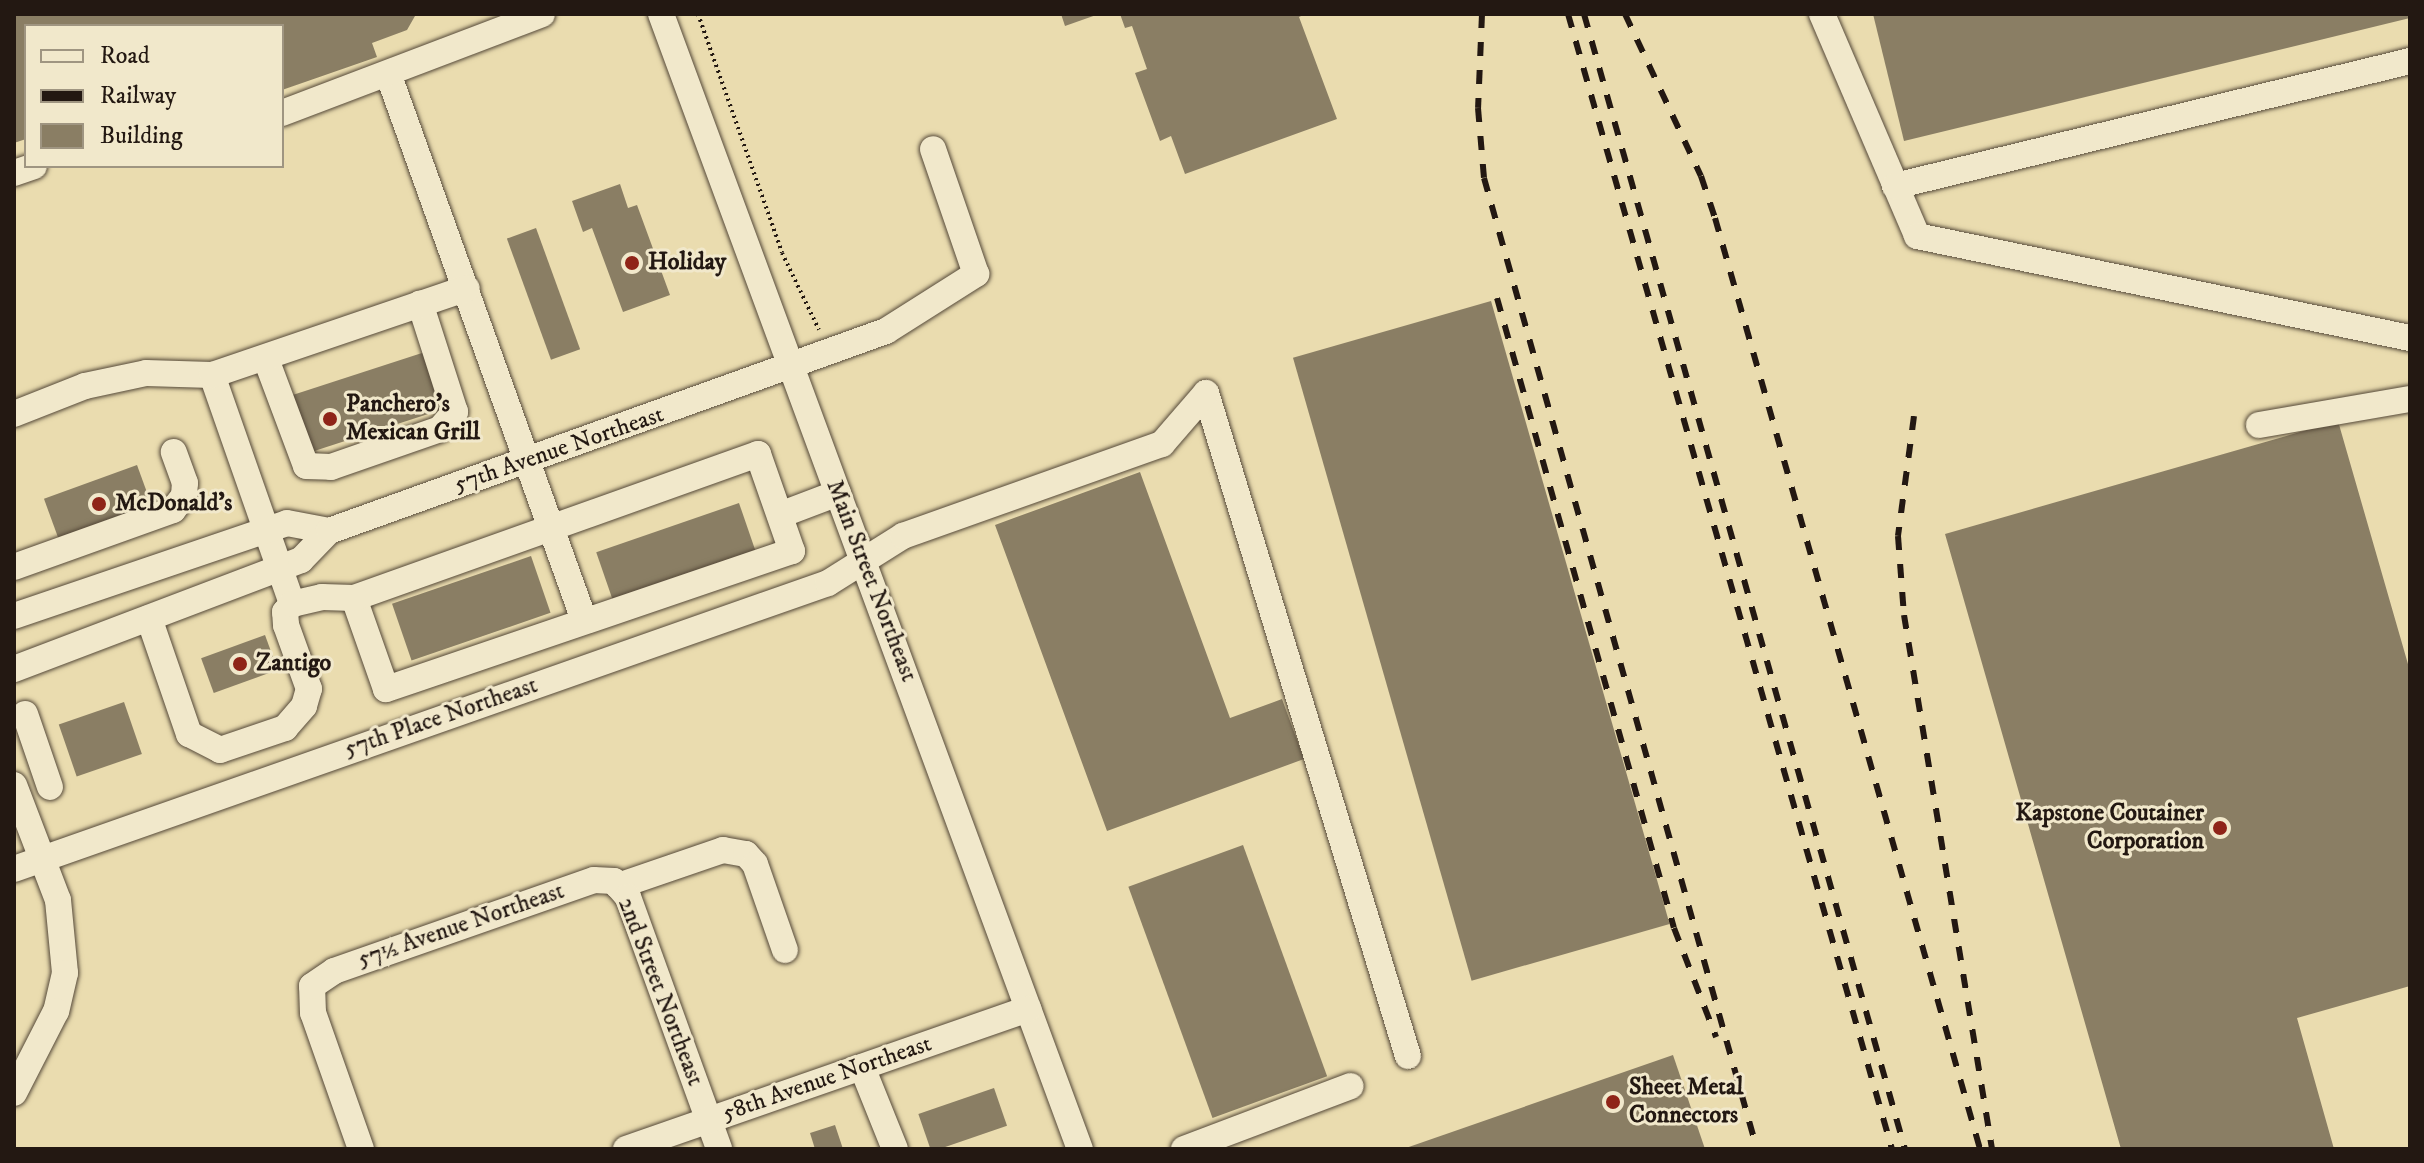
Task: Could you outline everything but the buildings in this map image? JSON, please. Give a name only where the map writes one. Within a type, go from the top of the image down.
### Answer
[{"type":"street","points":[[284,112],[389,76],[542,14]]},
{"type":"street","name":"Main Street Northeast","points":[[661,14],[789,368],[865,562],[1028,1009],[1071,1146]]},
{"type":"street","points":[[1822,14],[1917,236],[2410,338]]},
{"type":"street","points":[[1895,186],[2410,61]]},
{"type":"street","points":[[389,76],[584,620]]},
{"type":"street","name":"57th Avenue Northeast","points":[[14,669],[301,560],[329,531],[886,331],[976,274],[933,149]]},
{"type":"street","points":[[14,414],[85,386],[146,373],[212,375],[467,288]]},
{"type":"street","points":[[266,359],[306,466],[331,467],[440,429],[455,412],[420,303]]},
{"type":"street","points":[[212,375],[292,604]]},
{"type":"street","name":"57th Place Northeast","points":[[14,869],[828,583],[903,536],[1162,444],[1206,393],[1408,1056]]},
{"type":"street","points":[[2259,425],[2410,399]]},
{"type":"street","points":[[22,559],[173,510],[184,496],[185,483],[174,452]]},
{"type":"street","points":[[149,618],[189,734],[209,747],[229,748],[285,728],[304,706],[309,689],[286,625],[285,612],[292,604],[322,597],[354,598],[552,530],[758,454],[792,551],[613,615],[584,620],[386,689],[354,598]]},
{"type":"street","points":[[780,515],[838,493]]},
{"type":"street","points":[[14,616],[287,523],[329,531]]},
{"type":"street","points":[[25,714],[50,787]]},
{"type":"street","points":[[14,785],[23,834],[42,859],[58,900],[65,973],[45,1036],[14,1093]]},
{"type":"street","name":"57½ Avenue Northeast","points":[[361,1149],[313,1013],[312,986],[334,971],[579,885],[616,883],[735,850],[755,864],[785,950]]},
{"type":"street","name":"2nd Street Northeast","points":[[616,883],[628,897],[719,1149]]},
{"type":"street","name":"58th Avenue Northeast","points":[[626,1149],[1028,1009]]},
{"type":"street","points":[[862,1067],[895,1149]]},
{"type":"street","points":[[1184,1149],[1351,1086]]},
{"type":"path","points":[[698,14],[782,253],[809,313],[817,319]]},
{"type":"railway","points":[[1482,14],[1478,108],[1484,178],[1757,1149]]},
{"type":"railway","points":[[1568,14],[1892,1149]]},
{"type":"railway","points":[[1584,14],[1905,1149]]},
{"type":"railway","points":[[1625,14],[1701,176],[1715,218],[1980,1149]]},
{"type":"railway","points":[[1497,298],[1674,928],[1716,1037]]},
{"type":"railway","points":[[1914,416],[1898,536],[1904,615],[1992,1149]]},
{"type":"place","name":"Holiday","points":[[632,263]]},
{"type":"place","name":"Panchero's Mexican Grill","points":[[330,419]]},
{"type":"place","name":"McDonald's","points":[[99,504]]},
{"type":"place","name":"Zantigo","points":[[240,664]]},
{"type":"place","name":"Kapstone Coutainer Corporation","points":[[2220,828]]},
{"type":"place","name":"Sheet Metal Connectors","points":[[1613,1102]]}]
